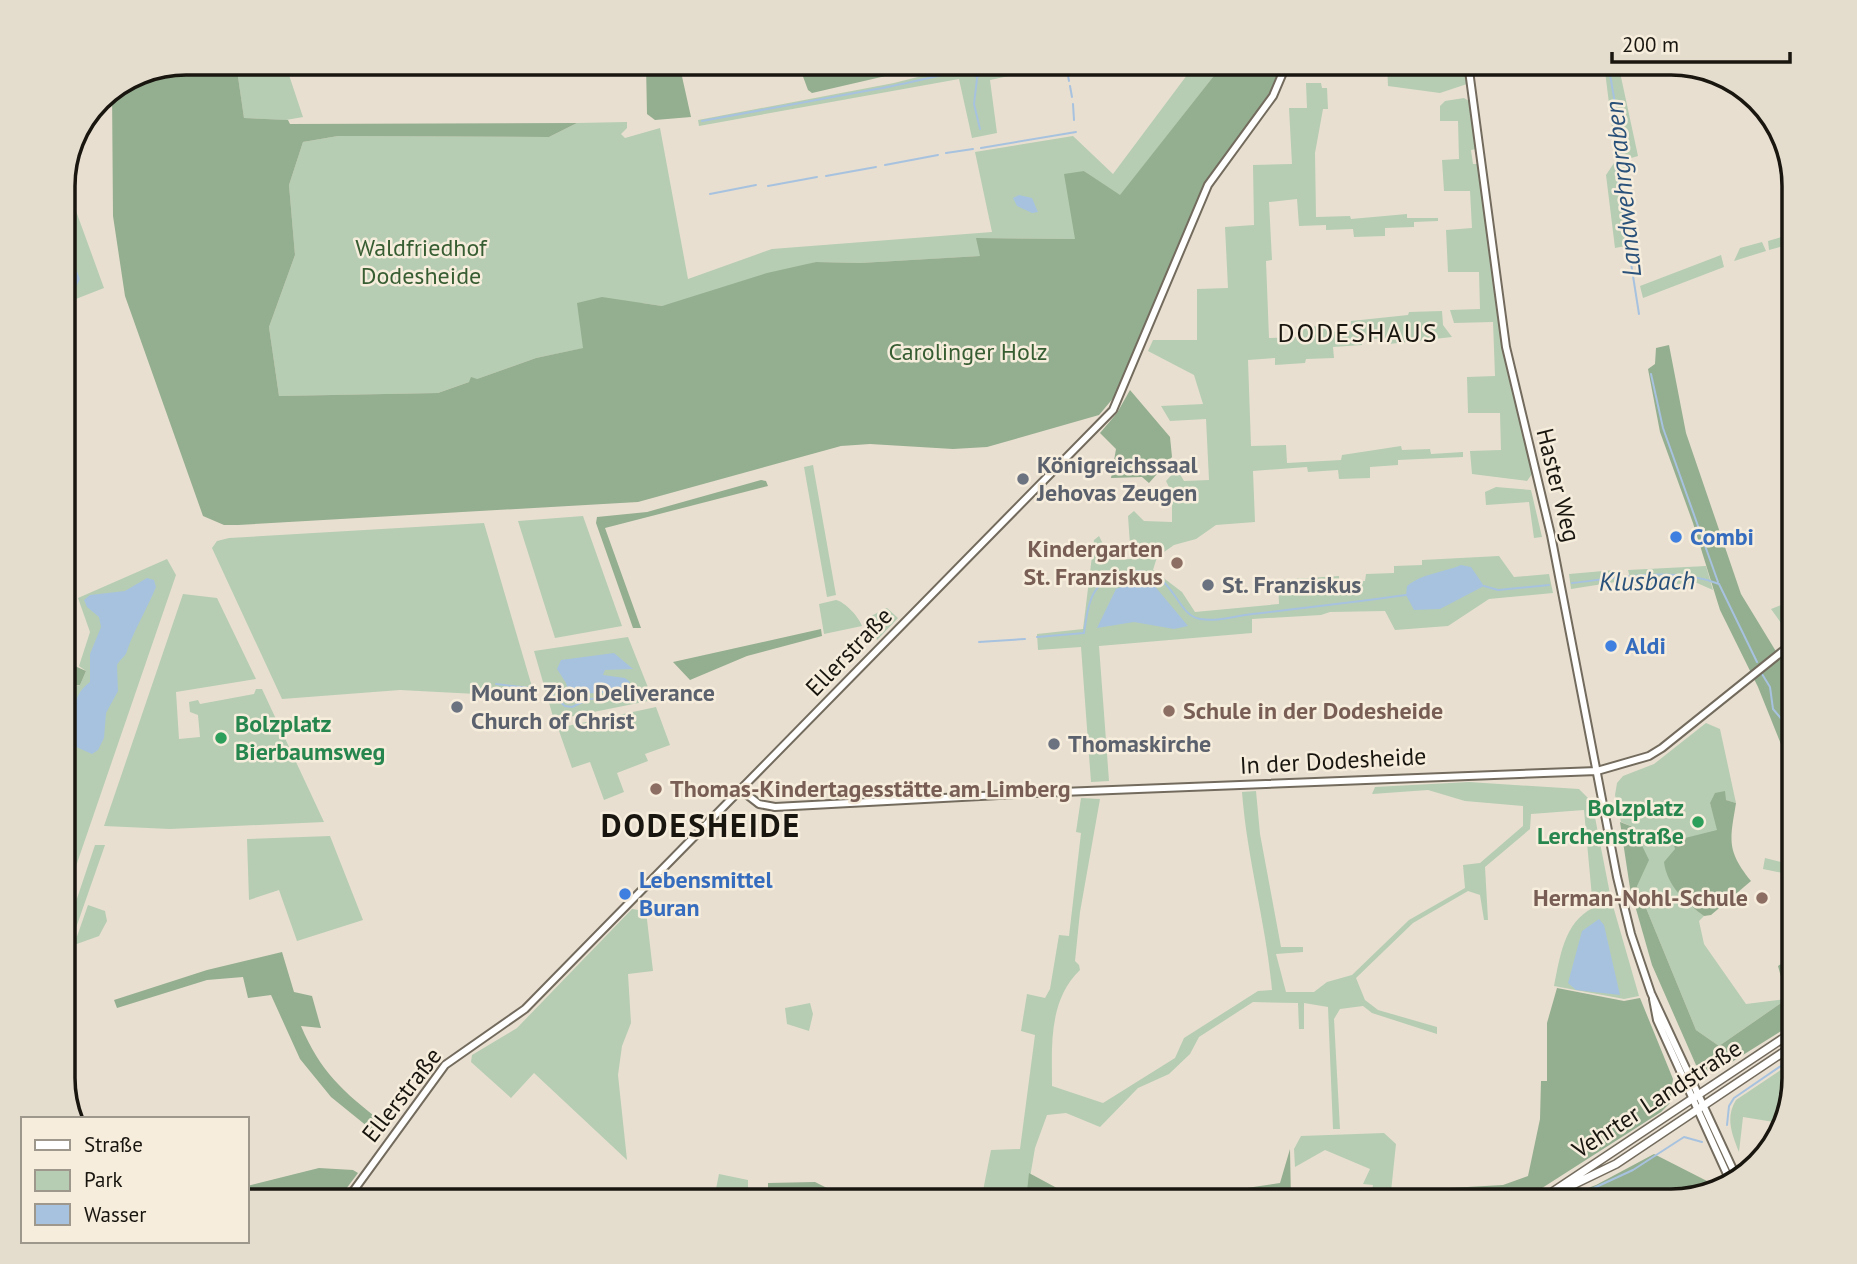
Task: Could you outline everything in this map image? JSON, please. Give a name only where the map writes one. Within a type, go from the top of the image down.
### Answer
[{"type":"main road","name":"Vehrter Landstraße","points":[[1556,1189],[1782,1039]]},
{"type":"main road","name":"Vehrter Landstraße","points":[[1565,1189],[1597,1175],[1782,1053]]},
{"type":"street","name":"Ellerstraße","points":[[355,1189],[445,1065],[525,1009],[1113,410],[1208,185],[1273,96],[1282,75]]},
{"type":"street","name":"Haster Weg","points":[[1470,75],[1506,347],[1553,543],[1623,901],[1657,1020],[1727,1173]]},
{"type":"street","name":"In der Dodesheide","points":[[741,790],[759,804],[775,807],[930,797],[1597,771],[1649,755],[1662,748],[1782,652]]},
{"type":"street","name":"Haster Weg","points":[[1651,993],[1706,1105],[1733,1169]]},
{"type":"green space","points":[[238,75],[289,75],[303,117],[286,120],[244,118]]},
{"type":"green space","name":"Carolinger Holz","points":[[238,75],[244,118],[288,120],[290,124],[577,123],[549,137],[338,136],[303,142],[289,185],[295,255],[269,327],[279,396],[438,393],[469,382],[471,377],[477,379],[536,358],[583,348],[577,303],[602,297],[662,306],[767,273],[816,262],[860,263],[980,256],[976,238],[1075,239],[1064,174],[1084,171],[1120,195],[1215,75],[1277,75],[1270,92],[1202,189],[1115,396],[1099,415],[987,447],[953,449],[870,444],[841,446],[638,502],[238,525],[224,525],[203,516],[125,296],[113,216],[112,105],[144,84],[165,77]]},
{"type":"green space","points":[[646,75],[682,75],[691,117],[655,120],[647,114]]},
{"type":"green space","points":[[802,75],[890,75],[812,93],[808,90]]},
{"type":"green space","points":[[926,75],[1013,75],[990,80],[997,133],[972,138],[959,79],[699,126],[698,120]]},
{"type":"green space","name":"Waldfriedhof Dodesheide","points":[[1187,75],[1215,75],[1120,196],[1084,171],[1076,239],[977,238],[981,256],[860,263],[816,262],[676,304],[662,306],[642,303],[584,348],[536,358],[438,393],[279,396],[269,327],[295,255],[289,185],[303,142],[338,136],[549,137],[577,123],[627,122],[627,128],[621,134],[625,138],[660,128],[688,279],[772,249],[992,232],[975,152],[1073,136],[1113,174]]},
{"type":"green space","points":[[1388,75],[1466,75],[1467,84],[1440,93],[1388,86]]},
{"type":"green space","points":[[1605,75],[1621,75],[1638,156],[1628,159],[1630,168],[1618,171],[1631,245],[1615,248],[1606,175],[1616,160]]},
{"type":"green space","points":[[1306,83],[1321,83],[1322,88],[1327,88],[1328,109],[1323,109],[1315,153],[1316,217],[1350,216],[1351,219],[1407,214],[1407,218],[1438,218],[1438,221],[1414,222],[1414,227],[1385,228],[1385,236],[1354,237],[1353,229],[1326,230],[1326,225],[1299,226],[1297,199],[1269,202],[1272,260],[1266,261],[1269,338],[1296,337],[1296,327],[1327,326],[1328,332],[1351,331],[1351,321],[1408,315],[1409,312],[1442,311],[1443,325],[1452,337],[1389,344],[1388,338],[1362,340],[1362,345],[1333,347],[1334,358],[1306,359],[1305,363],[1275,365],[1275,358],[1248,360],[1251,446],[1286,445],[1287,463],[1341,460],[1342,455],[1401,446],[1402,450],[1430,449],[1431,454],[1463,452],[1463,457],[1398,460],[1398,465],[1370,467],[1370,478],[1339,479],[1338,470],[1308,472],[1307,467],[1253,471],[1255,522],[1216,525],[1196,539],[1174,545],[1157,557],[1153,570],[1182,592],[1195,612],[1279,604],[1278,580],[1339,576],[1339,582],[1365,581],[1366,574],[1394,573],[1394,566],[1422,565],[1422,560],[1499,556],[1514,577],[1549,574],[1553,593],[1489,599],[1448,626],[1395,630],[1385,611],[1330,612],[1321,615],[1252,619],[1252,633],[1099,646],[1109,781],[1091,782],[1081,647],[1038,650],[1037,634],[1083,629],[1094,540],[1099,536],[1111,560],[1131,559],[1128,516],[1134,511],[1144,521],[1172,522],[1172,493],[1166,481],[1177,469],[1184,481],[1209,480],[1206,419],[1170,421],[1161,406],[1203,404],[1194,375],[1148,351],[1153,340],[1197,340],[1197,289],[1228,288],[1225,227],[1254,225],[1253,165],[1292,164],[1289,108],[1307,108]]},
{"type":"green space","points":[[1464,98],[1469,101],[1476,149],[1471,150],[1473,164],[1478,164],[1507,369],[1532,474],[1527,481],[1472,474],[1470,451],[1501,450],[1500,413],[1468,413],[1467,377],[1495,376],[1493,322],[1454,323],[1450,310],[1480,309],[1479,272],[1448,272],[1446,230],[1472,228],[1470,191],[1444,191],[1442,160],[1459,159],[1458,121],[1440,121],[1440,106],[1445,101]]},
{"type":"green space","points":[[75,208],[104,288],[75,299]]},
{"type":"green space","points":[[1782,237],[1782,246],[1769,250],[1768,241]]},
{"type":"green space","points":[[1762,242],[1766,251],[1734,261],[1740,248]]},
{"type":"green space","points":[[1721,255],[1724,267],[1643,298],[1640,286]]},
{"type":"green space","points":[[1669,345],[1686,433],[1741,594],[1782,661],[1782,747],[1758,687],[1720,610],[1693,523],[1660,432],[1648,369],[1655,364],[1656,348]]},
{"type":"green space","points":[[1130,390],[1170,437],[1172,457],[1149,483],[1142,477],[1111,478],[1116,449],[1100,433],[1117,413]]},
{"type":"green space","points":[[813,465],[836,595],[827,597],[804,467]]},
{"type":"green space","points":[[761,480],[766,481],[768,486],[605,528],[641,628],[633,628],[596,523],[597,517],[647,512]]},
{"type":"green space","points":[[1496,487],[1531,490],[1542,537],[1534,538],[1529,502],[1486,505],[1485,492]]},
{"type":"green space","points":[[583,516],[622,626],[555,638],[518,521]]},
{"type":"green space","points":[[484,523],[535,697],[400,690],[282,699],[212,548],[217,541],[229,538]]},
{"type":"green space","points":[[167,559],[176,575],[75,869],[75,687],[80,685],[86,671],[79,666],[90,632],[78,598]]},
{"type":"green space","points":[[1706,566],[1713,590],[1697,583],[1632,586],[1628,570]]},
{"type":"green space","points":[[1615,570],[1622,581],[1571,589],[1569,574]]},
{"type":"green space","points":[[183,594],[217,598],[256,679],[176,692],[179,739],[200,737],[198,715],[190,712],[189,702],[198,700],[200,704],[254,694],[256,689],[262,689],[324,822],[170,829],[104,826]]},
{"type":"green space","points":[[836,600],[851,610],[862,626],[824,634],[819,604]]},
{"type":"green space","points":[[1782,605],[1782,624],[1771,609]]},
{"type":"green space","points":[[887,608],[898,618],[877,640],[869,617]]},
{"type":"green space","points":[[821,629],[822,636],[747,656],[690,680],[673,662]]},
{"type":"green space","points":[[628,637],[653,700],[554,720],[534,651]]},
{"type":"green space","points":[[75,666],[86,671],[80,685],[75,686]]},
{"type":"green space","points":[[656,707],[670,745],[645,754],[648,761],[617,773],[624,792],[604,800],[590,762],[572,768],[558,728]]},
{"type":"green space","points":[[1706,723],[1720,729],[1736,803],[1726,800],[1710,803],[1718,830],[1688,904],[1704,916],[1699,921],[1704,944],[1746,1004],[1782,1000],[1782,1002],[1719,1046],[1696,1030],[1637,886],[1633,827],[1621,822],[1615,795],[1617,783],[1623,776],[1654,764]]},
{"type":"green space","points":[[1469,782],[1579,789],[1592,802],[1611,899],[1639,996],[1624,999],[1554,986],[1561,952],[1569,931],[1583,914],[1593,908],[1584,810],[1531,814],[1530,829],[1485,867],[1488,920],[1484,920],[1480,895],[1468,891],[1413,923],[1356,978],[1365,1000],[1378,1010],[1437,1027],[1437,1034],[1372,1013],[1363,1006],[1340,1009],[1334,1019],[1340,1129],[1333,1129],[1328,1007],[1304,1003],[1304,1029],[1299,1029],[1298,1003],[1253,1002],[1199,1037],[1190,1054],[1169,1074],[1138,1088],[1100,1127],[1066,1113],[1047,1115],[1035,1148],[1028,1189],[983,1189],[991,1150],[1020,1149],[1035,1035],[1021,1031],[1027,994],[1045,998],[1050,989],[1059,935],[1069,936],[1081,833],[1076,832],[1081,798],[1100,799],[1080,912],[1075,961],[1080,970],[1070,982],[1057,1010],[1052,1040],[1052,1086],[1103,1103],[1175,1058],[1184,1038],[1258,991],[1272,990],[1242,792],[1256,791],[1260,834],[1281,947],[1303,947],[1303,952],[1276,954],[1286,992],[1314,992],[1327,982],[1352,975],[1409,920],[1465,888],[1463,865],[1480,863],[1523,826],[1523,806],[1465,801],[1428,790],[1372,794],[1375,787]]},
{"type":"green space","points":[[1725,791],[1726,800],[1736,803],[1732,836],[1734,852],[1751,881],[1711,915],[1704,916],[1684,900],[1673,886],[1664,862],[1675,849],[1673,841],[1717,830],[1710,803],[1715,793]]},
{"type":"green space","points":[[1620,822],[1633,827],[1649,860],[1637,886],[1696,1030],[1719,1046],[1782,1002],[1782,1031],[1719,1070],[1705,1071],[1696,1065],[1652,965],[1630,888]]},
{"type":"green space","points":[[330,836],[363,920],[297,941],[279,890],[249,900],[247,839]]},
{"type":"green space","points":[[95,845],[105,845],[75,931],[75,904]]},
{"type":"green space","points":[[1765,858],[1782,862],[1782,873],[1763,869]]},
{"type":"green space","points":[[88,905],[105,911],[107,921],[99,936],[75,945]]},
{"type":"green space","points":[[632,909],[646,911],[653,971],[628,974],[631,1023],[622,1046],[618,1075],[627,1160],[534,1073],[511,1098],[471,1062],[472,1055],[517,1028]]},
{"type":"green space","points":[[282,952],[294,992],[312,996],[321,1028],[301,1026],[308,1042],[334,1079],[381,1121],[373,1131],[331,1097],[300,1059],[271,995],[248,998],[243,977],[207,980],[117,1008],[114,1000],[207,970]]},
{"type":"green space","points":[[1782,963],[1782,981],[1778,966]]},
{"type":"green space","points":[[1557,988],[1624,1001],[1640,998],[1673,1079],[1670,1103],[1661,1112],[1541,1189],[1432,1189],[1503,1185],[1528,1176],[1540,1119],[1541,1081],[1547,1081],[1547,1023]]},
{"type":"green space","points":[[810,1003],[813,1014],[809,1031],[787,1024],[785,1008]]},
{"type":"green space","points":[[1782,1069],[1781,1092],[1772,1122],[1743,1117],[1739,1152],[1730,1120],[1736,1100]]},
{"type":"green space","points":[[1384,1133],[1396,1144],[1391,1189],[1372,1189],[1373,1185],[1363,1184],[1370,1169],[1325,1150],[1295,1167],[1294,1149],[1301,1136]]},
{"type":"green space","points":[[1290,1149],[1291,1189],[1240,1189],[1280,1183]]},
{"type":"green space","points":[[1654,1154],[1707,1181],[1692,1187],[1670,1189],[1585,1189]]},
{"type":"green space","points":[[319,1168],[353,1170],[358,1173],[346,1189],[248,1189],[248,1186]]},
{"type":"green space","points":[[1029,1173],[1059,1189],[1027,1189]]},
{"type":"green space","points":[[719,1174],[748,1180],[748,1189],[716,1189]]},
{"type":"green space","points":[[815,1182],[829,1189],[768,1189],[768,1183]]},
{"type":"water","points":[[1019,195],[1032,198],[1038,212],[1032,213],[1017,206],[1013,198]]},
{"type":"water","points":[[75,266],[80,279],[75,287]]},
{"type":"water","points":[[1461,565],[1471,567],[1484,586],[1440,609],[1414,610],[1406,595],[1407,586],[1426,576]]},
{"type":"water","points":[[147,578],[154,580],[156,587],[126,653],[117,665],[118,691],[106,713],[104,738],[98,750],[92,754],[75,746],[75,704],[79,694],[90,682],[90,654],[101,627],[99,617],[87,607],[84,600],[90,595],[125,591]]},
{"type":"water","points":[[1138,580],[1153,584],[1188,626],[1174,629],[1134,622],[1097,628],[1116,589]]},
{"type":"water","points":[[614,653],[633,669],[605,670],[603,675],[625,678],[630,682],[627,692],[569,694],[557,669],[561,660]]},
{"type":"water","points":[[1599,919],[1604,925],[1620,995],[1576,990],[1568,983],[1582,931]]},
{"type":"waterway","points":[[702,121],[943,75]]},
{"type":"waterway","points":[[1068,75],[1069,81]]},
{"type":"waterway","name":"Landwehrgraben","points":[[1610,75],[1622,144],[1616,168],[1639,314]]},
{"type":"waterway","points":[[977,79],[974,104],[980,129]]},
{"type":"waterway","points":[[1070,86],[1072,97]]},
{"type":"waterway","points":[[1073,104],[1074,120]]},
{"type":"waterway","points":[[981,148],[1076,132]]},
{"type":"waterway","points":[[946,153],[973,149]]},
{"type":"waterway","points":[[885,165],[938,155]]},
{"type":"waterway","points":[[826,176],[876,167]]},
{"type":"waterway","points":[[768,186],[817,177]]},
{"type":"waterway","points":[[710,194],[756,185]]},
{"type":"waterway","name":"Landwehrgraben","points":[[1651,374],[1663,428],[1718,582]]},
{"type":"waterway","name":"Klusbach","points":[[1037,637],[1084,633],[1094,592],[1107,580],[1130,572],[1145,572],[1156,576],[1165,583],[1191,616],[1207,620],[1406,595]]},
{"type":"waterway","name":"Klusbach","points":[[1572,583],[1665,574],[1719,584],[1757,662]]},
{"type":"waterway","name":"Klusbach","points":[[1484,586],[1498,590],[1549,585]]},
{"type":"waterway","name":"Klusbach","points":[[979,642],[1025,639]]},
{"type":"waterway","name":"Klusbach","points":[[1762,674],[1770,687],[1773,709],[1782,720]]},
{"type":"waterway","name":"Klusbach","points":[[496,684],[530,688]]},
{"type":"waterway","name":"Klusbach","points":[[549,692],[565,706],[572,707],[589,699],[649,696]]},
{"type":"waterway","points":[[1727,1125],[1729,1106],[1734,1098],[1782,1065]]},
{"type":"waterway","points":[[1592,1189],[1633,1170],[1684,1137],[1702,1142]]},
{"type":"place","name":"Königreichssaal Jehovas Zeugen","points":[[1023,479]]},
{"type":"place","name":"Combi","points":[[1676,537]]},
{"type":"place","name":"Kindergarten St. Franziskus","points":[[1177,563]]},
{"type":"place","name":"St. Franziskus","points":[[1208,585]]},
{"type":"place","name":"Aldi","points":[[1611,646]]},
{"type":"place","name":"Mount Zion Deliverance Church of Christ","points":[[457,707]]},
{"type":"place","name":"Schule in der Dodesheide","points":[[1169,711]]},
{"type":"place","name":"Bolzplatz Bierbaumsweg","points":[[221,738]]},
{"type":"place","name":"Thomaskirche","points":[[1054,744]]},
{"type":"place","name":"Thomas-Kindertagesstätte am Limberg","points":[[656,789]]},
{"type":"place","name":"Bolzplatz Lerchenstraße","points":[[1698,822]]},
{"type":"place","name":"Lebensmittel Buran","points":[[625,894]]},
{"type":"place","name":"Herman-Nohl-Schule","points":[[1762,898]]},
{"type":"district","name":"DODESHAUS","points":[[1358,333]]},
{"type":"district","name":"DODESHEIDE","points":[[701,826]]}]
